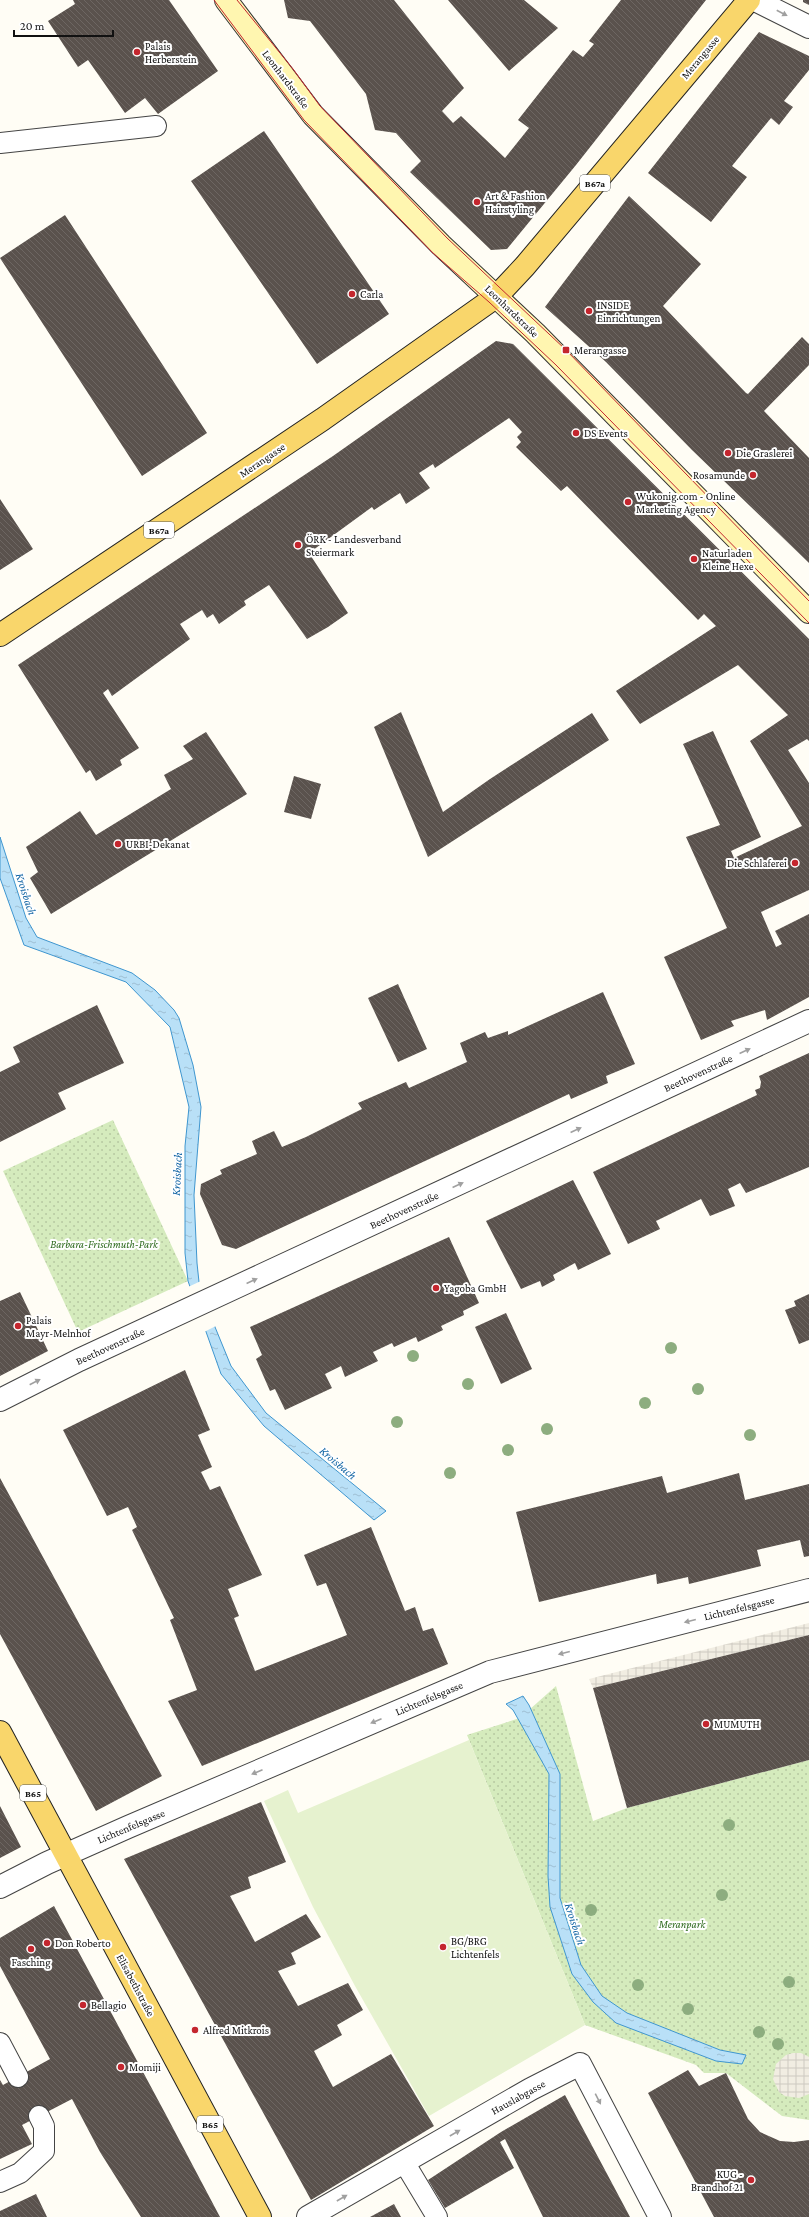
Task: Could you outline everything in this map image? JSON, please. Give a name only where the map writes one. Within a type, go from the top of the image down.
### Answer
[{"type":"main road","name":"Leonhardstraße","points":[[226,0],[313,115],[441,245],[497,296],[809,612]]},
{"type":"main road","name":"Merangasse","points":[[0,635],[323,419],[497,296],[525,266],[749,0]]},
{"type":"main road","name":"Elisabethstraße","points":[[0,1732],[260,2217]]},
{"type":"street","points":[[756,0],[809,27]]},
{"type":"street","name":"Beethovenstraße","points":[[0,1400],[79,1360],[216,1298],[809,1021]]},
{"type":"street","name":"Lichtenfelsgasse","points":[[0,1887],[65,1855],[490,1672],[809,1590]]},
{"type":"street","name":"Hauslabgasse","points":[[308,2217],[531,2089],[580,2064],[660,2217]]},
{"type":"lane","points":[[0,143],[156,126]]},
{"type":"lane","points":[[0,2043],[18,2077]]},
{"type":"lane","points":[[0,2182],[20,2173],[44,2151],[44,2126],[39,2116]]},
{"type":"lane","points":[[404,2162],[437,2217]]},
{"type":"green space","name":"Barbara-Frischmuth-Park","points":[[113,1120],[188,1281],[78,1332],[3,1171]]},
{"type":"green space","name":"Meranpark","points":[[556,1686],[593,1821],[627,1808],[809,1760],[809,2120],[782,2116],[726,2073],[704,2073],[696,2065],[585,2025],[467,1735],[520,1718]]},
{"type":"green space","name":"BG/BRG Lichtenfels","points":[[469,1740],[585,2025],[429,2116],[355,1986],[313,1907],[264,1801],[288,1790],[298,1813]]},
{"type":"shaded area","points":[[809,1623],[809,1635],[593,1688],[589,1679]]},
{"type":"shaded area","points":[[801,2053],[809,2057],[809,2094],[799,2098],[785,2096],[779,2092],[773,2079],[776,2064],[786,2055]]},
{"type":"water","name":"Kroisbach","points":[[0,837],[26,918],[37,937],[132,973],[155,990],[174,1010],[179,1018],[193,1065],[201,1107],[194,1195],[197,1263],[199,1282],[215,1327],[231,1366],[266,1413],[386,1511],[374,1520],[264,1426],[221,1374],[188,1281],[185,1253],[185,1146],[189,1107],[170,1027],[126,982],[24,945],[0,878]]},
{"type":"water","name":"Kroisbach","points":[[523,1696],[529,1705],[560,1774],[560,1898],[581,1965],[602,1996],[627,2013],[720,2050],[746,2055],[742,2064],[716,2061],[616,2023],[593,2002],[572,1974],[550,1907],[548,1876],[549,1774],[513,1710],[506,1704]]},
{"type":"pier","points":[[201,1281],[216,1326],[204,1332],[188,1287]]},
{"type":"building","name":"Palais Herberstein","points":[[73,0],[169,0],[218,71],[158,114],[145,98],[125,113],[88,60],[78,67],[48,21],[75,4]]},
{"type":"building","points":[[284,0],[394,0],[464,88],[442,111],[453,123],[461,116],[505,158],[529,128],[518,120],[573,50],[583,57],[594,44],[589,41],[621,0],[706,0],[576,165],[507,249],[491,250],[410,172],[421,161],[396,133],[375,130],[366,94],[310,21],[288,18]]},
{"type":"building","points":[[448,0],[524,0],[558,28],[509,71]]},
{"type":"building","points":[[803,0],[809,0],[809,5],[803,2]]},
{"type":"building","points":[[759,32],[809,56],[809,70],[784,101],[793,107],[779,125],[771,118],[732,166],[747,177],[711,222],[648,173]]},
{"type":"building","points":[[264,131],[389,314],[317,364],[191,181]]},
{"type":"building","points":[[629,196],[701,264],[663,306],[746,393],[748,394],[802,337],[809,344],[809,365],[764,411],[809,458],[809,563],[692,450],[606,362],[545,307]]},
{"type":"building","points":[[65,215],[207,433],[142,476],[0,258]]},
{"type":"building","points":[[496,341],[513,344],[809,639],[809,741],[807,739],[788,750],[809,783],[809,890],[761,912],[776,947],[782,944],[775,931],[809,914],[809,997],[767,1020],[765,1010],[731,1021],[734,1026],[701,1040],[664,957],[727,928],[686,837],[720,825],[683,744],[713,731],[761,837],[731,851],[734,858],[802,826],[750,741],[788,715],[738,665],[640,724],[616,691],[716,626],[704,614],[698,620],[567,486],[561,491],[516,447],[521,442],[517,437],[522,432],[509,418],[435,468],[433,464],[419,473],[430,488],[406,504],[400,493],[374,510],[372,507],[309,553],[348,613],[328,627],[307,639],[269,585],[244,601],[246,605],[219,624],[213,614],[207,618],[202,610],[180,624],[190,639],[112,696],[108,689],[103,693],[139,748],[120,760],[122,765],[96,781],[90,770],[86,773],[18,665],[333,456]]},
{"type":"building","points":[[0,499],[33,549],[0,570]]},
{"type":"building","points":[[401,712],[443,812],[490,779],[592,713],[609,740],[428,857],[374,727]]},
{"type":"building","points":[[206,732],[247,794],[51,914],[30,878],[38,872],[26,847],[80,811],[96,835],[171,789],[164,775],[193,759],[183,746]]},
{"type":"building","points":[[294,776],[321,784],[311,819],[284,812]]},
{"type":"building","points":[[398,984],[427,1049],[398,1062],[368,998]]},
{"type":"building","points":[[603,992],[635,1064],[606,1076],[608,1083],[571,1099],[569,1094],[236,1249],[222,1245],[200,1194],[201,1184],[222,1174],[220,1170],[257,1154],[252,1141],[274,1131],[282,1147],[306,1137],[362,1109],[358,1103],[406,1082],[409,1088],[467,1062],[460,1043],[485,1032],[488,1038],[508,1031],[508,1035]]},
{"type":"building","points":[[97,1005],[124,1063],[58,1093],[66,1109],[0,1142],[0,1072],[20,1062],[13,1047]]},
{"type":"building","points":[[809,1053],[809,1167],[746,1193],[740,1183],[728,1189],[735,1206],[710,1216],[701,1199],[656,1221],[660,1229],[628,1244],[593,1172],[757,1095],[755,1090],[760,1088],[761,1082],[759,1076]]},
{"type":"building","points":[[573,1180],[611,1254],[578,1270],[575,1263],[553,1275],[555,1280],[542,1287],[540,1281],[521,1289],[486,1221]]},
{"type":"building","points":[[449,1237],[479,1303],[463,1311],[464,1315],[441,1326],[443,1330],[418,1342],[416,1337],[394,1347],[392,1343],[373,1352],[378,1361],[345,1377],[341,1366],[325,1374],[332,1388],[285,1410],[275,1389],[270,1391],[256,1359],[262,1355],[250,1327]]},
{"type":"building","name":"Palais Mayr-Melnhof","points":[[20,1292],[48,1351],[0,1376],[0,1301]]},
{"type":"building","points":[[809,1294],[809,1340],[799,1344],[785,1310],[796,1306],[794,1301]]},
{"type":"building","points":[[506,1313],[532,1369],[501,1384],[475,1327]]},
{"type":"building","points":[[185,1370],[210,1430],[198,1435],[212,1467],[201,1472],[210,1490],[220,1486],[262,1575],[228,1589],[239,1616],[234,1618],[255,1671],[347,1635],[326,1583],[317,1586],[304,1555],[371,1527],[405,1611],[415,1607],[423,1631],[433,1628],[448,1664],[202,1766],[168,1701],[197,1690],[170,1620],[174,1618],[132,1530],[137,1527],[128,1507],[107,1516],[63,1430]]},
{"type":"building","points":[[739,1473],[745,1500],[809,1484],[809,1556],[804,1557],[800,1540],[757,1550],[761,1566],[689,1584],[688,1577],[657,1584],[656,1574],[539,1602],[516,1512],[662,1476],[667,1493]]},
{"type":"building","points":[[0,1478],[162,1776],[96,1811],[0,1634]]},
{"type":"building","name":"MUMUTH","points":[[809,1635],[809,1760],[627,1808],[593,1688]]},
{"type":"building","points":[[261,1802],[286,1862],[248,1877],[251,1888],[230,1896],[255,1942],[306,1914],[321,1937],[291,1953],[296,1964],[278,1971],[298,2006],[348,1983],[363,2010],[337,2025],[342,2035],[314,2051],[333,2087],[391,2054],[434,2126],[311,2200],[124,1859]]},
{"type":"building","points":[[0,1806],[21,1847],[0,1858]]},
{"type":"building","points":[[54,1906],[220,2217],[141,2217],[100,2152],[72,2099],[22,2125],[32,2144],[0,2159],[0,2080],[3,2085],[50,2059],[0,1966],[0,1938]]},
{"type":"building","name":"KUG - Brandhof 21","points":[[688,2070],[699,2086],[726,2073],[748,2119],[760,2132],[780,2141],[794,2142],[809,2140],[809,2217],[714,2217],[648,2093]]},
{"type":"building","points":[[565,2095],[630,2217],[543,2217],[505,2139],[500,2142],[514,2168],[445,2208],[428,2180],[501,2132]]},
{"type":"building","points":[[36,2194],[47,2217],[0,2217],[0,2211]]},
{"type":"building","points":[[394,2204],[401,2217],[370,2217]]},
{"type":"tram line","points":[[214,0],[304,120],[433,253],[489,302],[556,365],[809,623]]},
{"type":"tram line","points":[[237,0],[293,69],[320,106],[447,238],[566,350],[809,601]]},
{"type":"place","name":"Palais Herberstein","points":[[137,52]]},
{"type":"place","name":"Art & Fashion Hairstyling","points":[[477,202]]},
{"type":"place","name":"Carla","points":[[352,294]]},
{"type":"place","name":"INSIDE Einrichtungen","points":[[589,311]]},
{"type":"place","name":"Merangasse","points":[[566,350]]},
{"type":"place","name":"DS Events","points":[[576,433]]},
{"type":"place","name":"Die Graslerei","points":[[728,453]]},
{"type":"place","name":"Rosamunde","points":[[753,475]]},
{"type":"place","name":"Wukonig.com - Online Marketing Agency","points":[[628,502]]},
{"type":"place","name":"ÖRK - Landesverband Steiermark","points":[[298,545]]},
{"type":"place","name":"Naturladen Kleine Hexe","points":[[694,559]]},
{"type":"place","name":"URBI-Dekanat","points":[[118,844]]},
{"type":"place","name":"Die Schlaferei","points":[[795,863]]},
{"type":"place","name":"Yagoba GmbH","points":[[436,1288]]},
{"type":"place","name":"Palais Mayr-Melnhof","points":[[18,1326]]},
{"type":"place","name":"MUMUTH","points":[[706,1724]]},
{"type":"place","name":"Don Roberto","points":[[47,1943]]},
{"type":"place","name":"BG/BRG Lichtenfels","points":[[443,1947]]},
{"type":"place","name":"Fasching","points":[[31,1949]]},
{"type":"place","name":"Bellagio","points":[[83,2005]]},
{"type":"place","name":"Alfred Mitkrois","points":[[195,2030]]},
{"type":"place","name":"Momiji","points":[[121,2067]]},
{"type":"place","name":"KUG - Brandhof 21","points":[[751,2180]]}]
